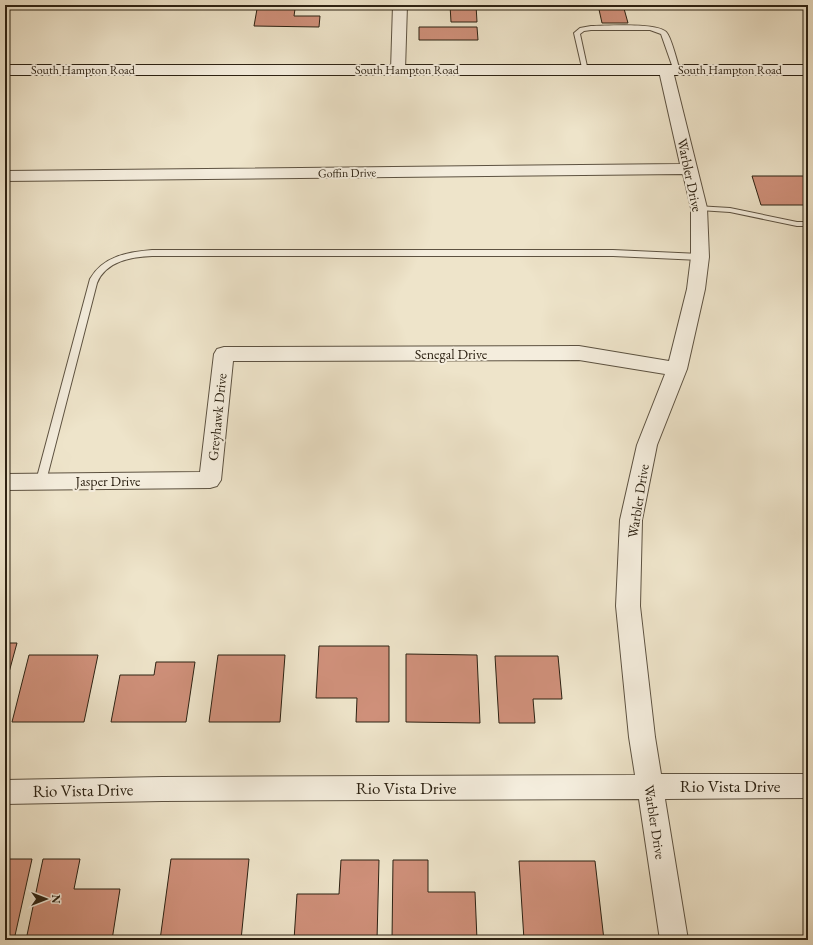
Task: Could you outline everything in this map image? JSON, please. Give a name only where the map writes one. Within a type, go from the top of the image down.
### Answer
[{"type":"main road","name":"South Hampton Road","points":[[5,70],[808,70]]},
{"type":"street","points":[[398,70],[400,5]]},
{"type":"street","name":"Warbler Drive","points":[[672,70],[690,169],[699,208],[700,257],[696,289],[677,369],[647,445],[631,520],[628,606],[642,738],[674,940]]},
{"type":"street","name":"Goffin Drive","points":[[5,176],[690,169]]},
{"type":"street","name":"Senegal Drive","points":[[224,354],[579,353],[677,369]]},
{"type":"street","name":"Greyhawk Drive","points":[[210,480],[224,354]]},
{"type":"street","name":"Jasper Drive","points":[[5,482],[210,480]]},
{"type":"street","name":"Rio Vista Drive","points":[[5,792],[162,789],[808,786]]},
{"type":"lane","points":[[585,71],[577,33],[582,29],[591,28],[650,28],[659,30],[664,33],[672,70]]},
{"type":"lane","points":[[699,208],[730,210],[797,224],[808,224]]},
{"type":"lane","points":[[41,481],[90,290],[97,273],[113,260],[133,254],[211,253],[613,253],[700,257]]},
{"type":"building","points":[[450,5],[476,5],[477,22],[451,22]]},
{"type":"building","points":[[495,5],[534,5],[535,7],[495,7]]},
{"type":"building","points":[[598,5],[623,5],[628,23],[602,23]]},
{"type":"building","points":[[257,9],[295,9],[294,16],[320,16],[319,27],[254,26]]},
{"type":"building","points":[[419,27],[477,27],[478,40],[419,40]]},
{"type":"building","points":[[752,176],[808,176],[808,205],[761,205]]},
{"type":"building","points":[[5,643],[17,643],[5,687]]},
{"type":"building","points":[[319,646],[389,646],[389,722],[356,722],[357,698],[316,698]]},
{"type":"building","points":[[406,654],[477,655],[480,723],[406,722]]},
{"type":"building","points":[[29,655],[98,655],[84,722],[12,722]]},
{"type":"building","points":[[218,655],[285,655],[280,722],[209,722]]},
{"type":"building","points":[[495,656],[558,656],[562,699],[533,699],[535,723],[499,723]]},
{"type":"building","points":[[156,662],[195,662],[186,722],[111,722],[120,675],[154,675]]},
{"type":"building","points":[[5,859],[32,859],[14,940],[5,940]]},
{"type":"building","points":[[43,859],[80,859],[74,889],[120,889],[112,940],[26,940]]},
{"type":"building","points":[[171,859],[249,859],[241,940],[160,940]]},
{"type":"building","points":[[341,860],[379,860],[377,940],[294,940],[297,894],[339,894]]},
{"type":"building","points":[[393,860],[428,860],[428,892],[475,892],[477,940],[392,940]]},
{"type":"building","points":[[519,861],[595,861],[604,940],[524,940]]}]
